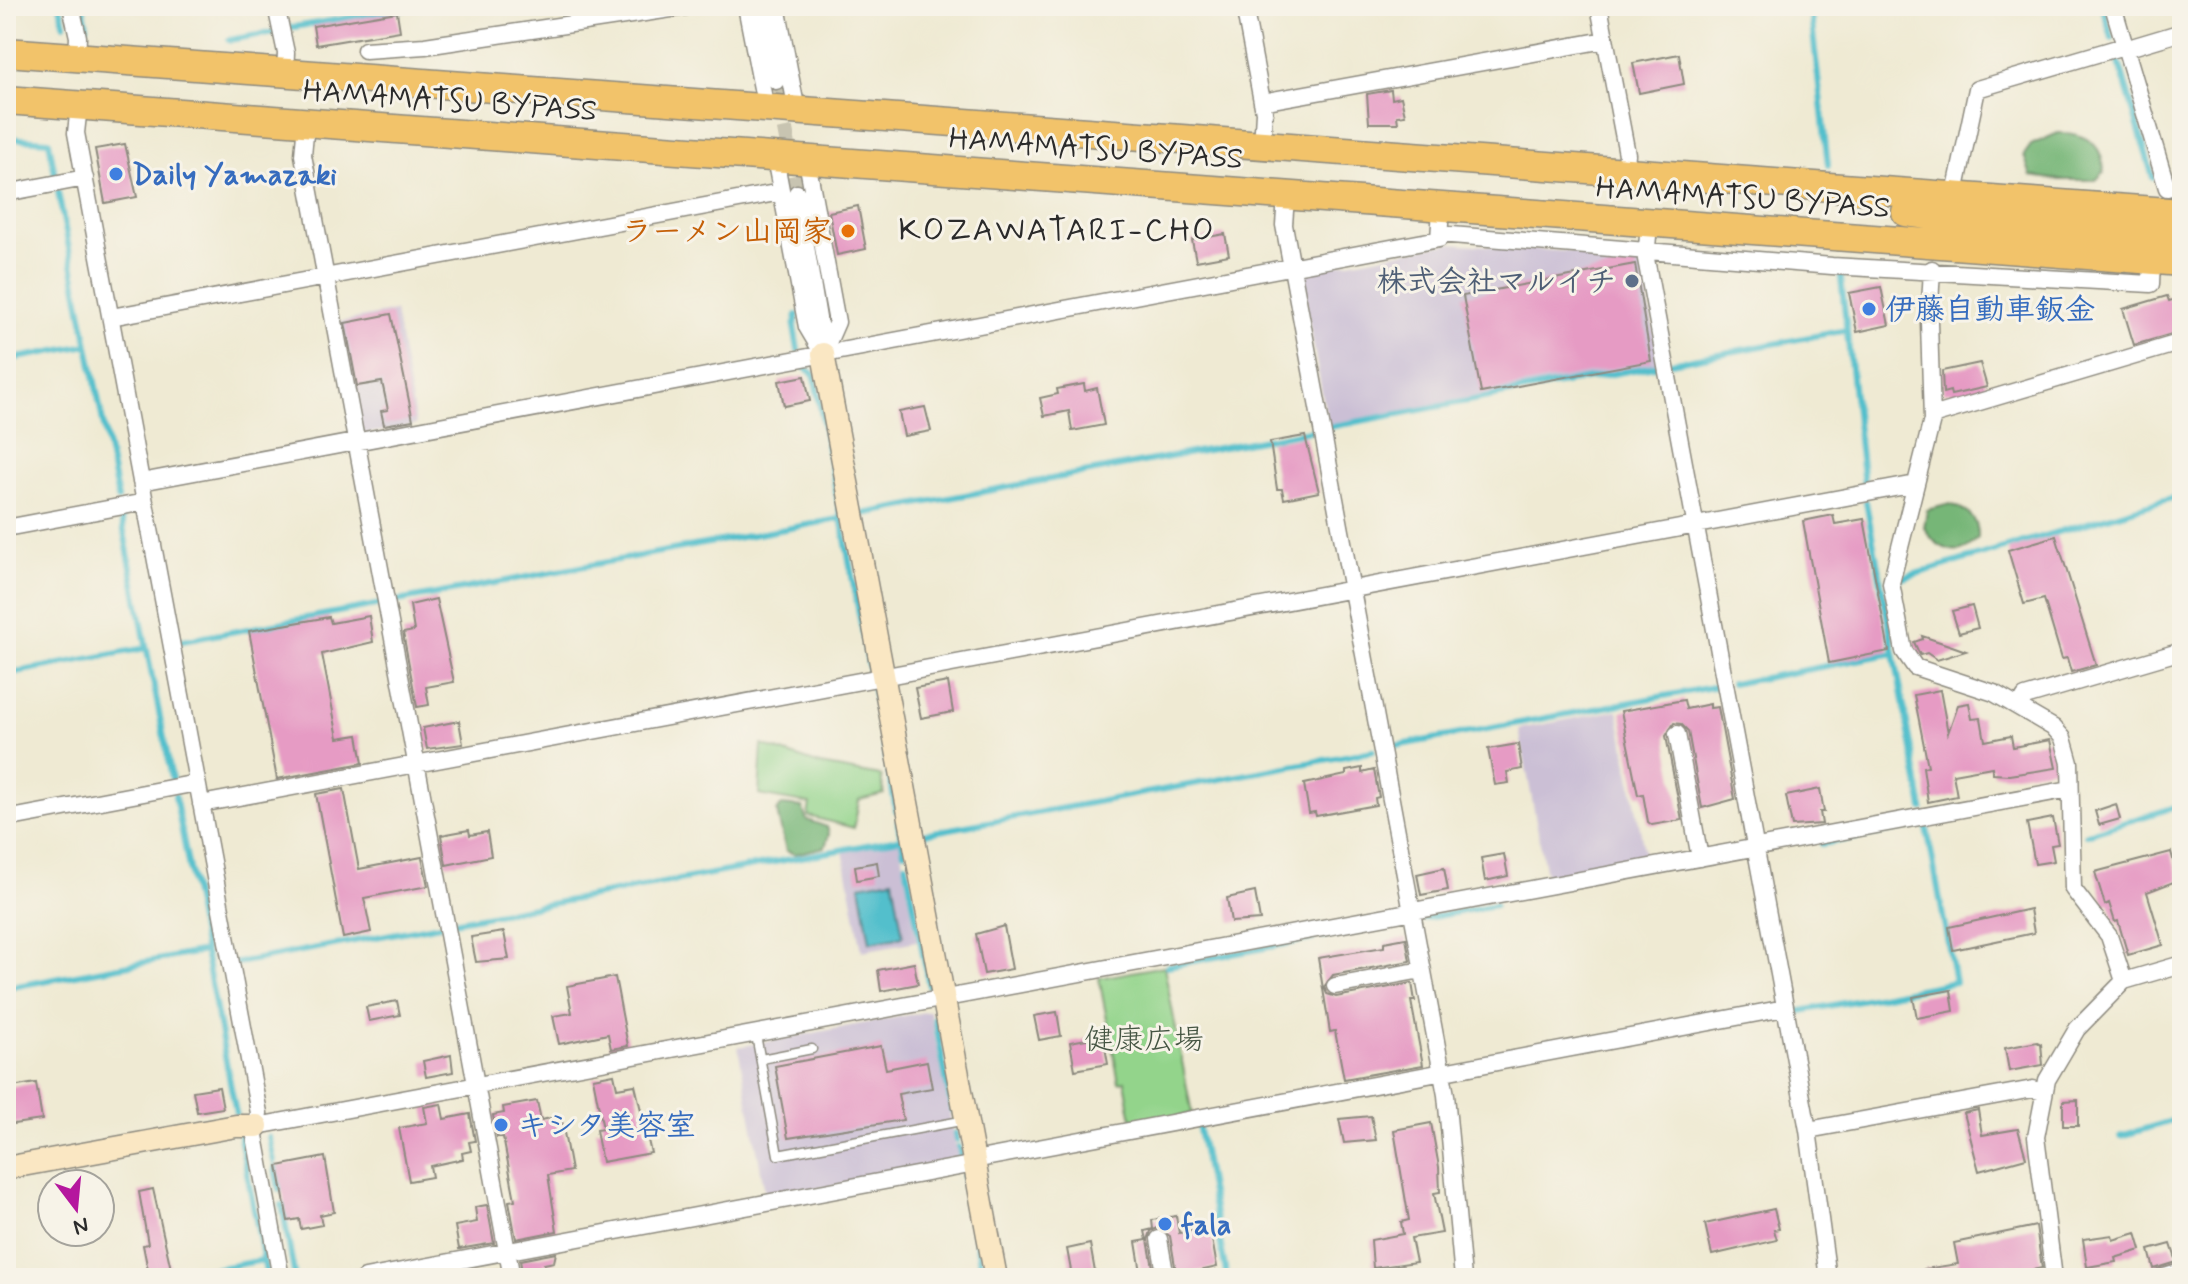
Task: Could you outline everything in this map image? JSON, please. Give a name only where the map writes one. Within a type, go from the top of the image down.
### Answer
[{"type":"highway","name":"HAMAMATSU BYPASS","points":[[6,52],[2182,213]]},
{"type":"highway","name":"HAMAMATSU BYPASS","points":[[6,100],[1286,197],[1440,222],[1816,251],[2182,262]]},
{"type":"highway","points":[[1668,177],[2022,227],[2182,236]]},
{"type":"street","points":[[71,6],[78,37],[77,57]]},
{"type":"street","points":[[276,6],[286,53],[285,72]]},
{"type":"street","points":[[365,50],[425,46],[691,6]]},
{"type":"street","points":[[746,6],[766,109]]},
{"type":"street","points":[[762,6],[776,81]]},
{"type":"street","points":[[777,6],[797,111]]},
{"type":"street","points":[[1244,6],[1262,102],[1262,146]]},
{"type":"street","points":[[1599,6],[1627,154],[1625,173]]},
{"type":"street","points":[[2113,6],[2167,188],[2182,184]]},
{"type":"street","points":[[1954,198],[1977,89],[2182,32]]},
{"type":"street","points":[[1262,102],[1605,40]]},
{"type":"street","points":[[79,106],[76,133],[259,1113],[255,1136],[281,1278]]},
{"type":"street","points":[[306,123],[303,155],[512,1278]]},
{"type":"street","points":[[775,158],[789,192],[822,325],[823,354],[996,1278]]},
{"type":"street","points":[[807,161],[837,322],[823,354]]},
{"type":"street","points":[[6,193],[85,178]]},
{"type":"street","points":[[111,317],[789,192]]},
{"type":"street","points":[[1286,197],[1284,225],[1442,1072],[1463,1278]]},
{"type":"street","points":[[141,482],[1439,239],[1440,222]]},
{"type":"street","points":[[1648,238],[1695,525],[1808,1130],[1828,1278]]},
{"type":"street","points":[[1816,251],[1932,269],[2151,284],[2152,260]]},
{"type":"street","points":[[1932,269],[1929,322],[1932,416],[1891,583],[1904,651],[1915,667],[1979,685],[2054,728],[2063,738],[2070,763],[2073,889],[2109,936],[2124,981]]},
{"type":"street","points":[[1932,416],[2182,342]]},
{"type":"street","points":[[201,804],[1916,484]]},
{"type":"street","points":[[6,528],[145,502]]},
{"type":"street","points":[[2019,707],[2025,697],[2182,651]]},
{"type":"street","points":[[1677,734],[1700,858]]},
{"type":"street","points":[[6,819],[197,783]]},
{"type":"street","points":[[6,1168],[236,1126],[257,1126],[477,1087],[2070,789]]},
{"type":"street","points":[[2054,1278],[2037,1157],[2037,1118],[2043,1092],[2065,1045],[2124,981],[2182,964]]},
{"type":"street","points":[[1335,986],[1422,970]]},
{"type":"street","points":[[365,1278],[1785,1008]]},
{"type":"street","points":[[1808,1130],[2033,1089],[2043,1092]]},
{"type":"street","points":[[1159,1239],[1166,1278]]},
{"type":"street","points":[[2161,1278],[2182,1272]]},
{"type":"lane","points":[[756,1035],[778,1155],[967,1120]]},
{"type":"lane","points":[[761,1059],[812,1049]]},
{"type":"shaded area","points":[[1450,243],[1640,257],[1660,364],[1328,426],[1300,271]]},
{"type":"shaded area","points":[[395,311],[416,425],[365,434],[360,431],[340,322]]},
{"type":"shaded area","points":[[1618,710],[1646,861],[1547,880],[1519,729]]},
{"type":"shaded area","points":[[899,841],[917,941],[862,951],[843,851]]},
{"type":"shaded area","points":[[930,1011],[959,1163],[766,1198],[738,1047]]},
{"type":"green space","points":[[2058,133],[2076,135],[2096,147],[2104,172],[2096,180],[2031,176],[2024,155],[2031,145]]},
{"type":"green space","points":[[1950,504],[1967,512],[1977,526],[1978,538],[1964,549],[1942,546],[1924,527],[1927,510]]},
{"type":"green space","points":[[762,745],[820,765],[881,776],[884,794],[859,800],[854,828],[808,816],[810,804],[759,795]]},
{"type":"green space","points":[[782,805],[802,807],[807,820],[827,827],[829,834],[825,847],[795,854],[786,851],[777,812]]},
{"type":"green space","name":"健康広場","points":[[1164,966],[1192,1114],[1133,1126],[1125,1081],[1119,1082],[1099,978]]},
{"type":"water","points":[[893,879],[903,936],[870,942],[860,885]]},
{"type":"building","points":[[397,12],[400,31],[316,45],[313,26]]},
{"type":"building","points":[[1679,54],[1684,84],[1639,93],[1633,63]]},
{"type":"building","points":[[1391,90],[1392,99],[1401,97],[1405,115],[1397,116],[1398,123],[1369,123],[1367,94]]},
{"type":"building","name":"Daily Yamazaki","points":[[125,144],[137,197],[105,203],[95,149]]},
{"type":"building","name":"ラーメン山岡家","points":[[858,206],[866,249],[837,255],[829,212]]},
{"type":"building","points":[[1225,234],[1229,255],[1196,261],[1192,240]]},
{"type":"building","points":[[1635,264],[1651,361],[1481,393],[1463,296]]},
{"type":"building","name":"伊藤自動車鈑金","points":[[1881,287],[1889,325],[1857,332],[1849,293]]},
{"type":"building","points":[[2167,296],[2169,301],[2179,298],[2182,331],[2134,345],[2123,309]]},
{"type":"building","points":[[391,314],[413,420],[384,425],[381,411],[388,410],[382,382],[357,386],[345,323]]},
{"type":"building","points":[[1980,363],[1987,387],[1951,395],[1950,391],[1943,393],[1942,371]]},
{"type":"building","points":[[805,376],[810,401],[784,406],[779,381]]},
{"type":"building","points":[[1084,384],[1085,391],[1097,388],[1104,425],[1072,431],[1069,411],[1044,416],[1040,398],[1058,394],[1057,389]]},
{"type":"building","points":[[925,407],[931,431],[904,436],[899,412]]},
{"type":"building","points":[[1305,436],[1319,492],[1284,499],[1282,489],[1277,489],[1270,442]]},
{"type":"building","points":[[1833,515],[1835,524],[1864,519],[1889,651],[1829,663],[1803,521]]},
{"type":"building","points":[[2056,536],[2096,665],[2071,672],[2067,658],[2062,659],[2044,599],[2024,604],[2008,550]]},
{"type":"building","points":[[436,599],[454,682],[426,687],[429,705],[417,707],[403,633],[414,631],[410,605]]},
{"type":"building","points":[[1972,606],[1978,628],[1959,633],[1952,611]]},
{"type":"building","points":[[369,616],[373,642],[322,654],[338,738],[358,735],[363,763],[277,779],[249,631],[329,617],[331,623]]},
{"type":"building","points":[[1922,636],[1966,651],[1937,660],[1927,653],[1920,655],[1914,642],[1923,639]]},
{"type":"building","points":[[948,682],[953,712],[921,718],[915,688]]},
{"type":"building","points":[[1940,690],[1948,733],[1958,705],[1969,703],[1972,719],[1981,718],[1985,741],[2011,736],[2013,747],[2050,740],[2056,768],[2009,775],[1993,774],[1992,767],[1953,774],[1957,796],[1928,802],[1923,767],[1928,766],[1914,695]]},
{"type":"building","points":[[1684,700],[1686,709],[1710,704],[1710,708],[1718,707],[1735,799],[1702,808],[1688,731],[1681,724],[1674,723],[1666,736],[1682,820],[1652,825],[1648,822],[1643,794],[1638,795],[1621,711]]},
{"type":"building","points":[[459,721],[463,744],[427,749],[423,728]]},
{"type":"building","points":[[1518,744],[1522,769],[1507,772],[1509,783],[1495,785],[1488,749]]},
{"type":"building","points":[[1362,768],[1362,773],[1374,770],[1379,797],[1375,798],[1376,805],[1316,816],[1315,812],[1309,813],[1304,784],[1346,775],[1346,771]]},
{"type":"building","points":[[344,789],[359,869],[422,857],[428,886],[364,898],[371,932],[343,938],[316,794]]},
{"type":"building","points":[[1820,789],[1824,812],[1820,812],[1822,824],[1792,826],[1786,796]]},
{"type":"building","points":[[2116,804],[2120,819],[2099,825],[2095,811]]},
{"type":"building","points":[[2053,818],[2058,844],[2051,845],[2054,861],[2035,864],[2027,823]]},
{"type":"building","points":[[469,830],[470,835],[487,832],[491,856],[446,865],[441,835]]},
{"type":"building","points":[[2171,852],[2179,880],[2147,892],[2163,945],[2128,955],[2118,921],[2115,922],[2109,903],[2105,905],[2095,872]]},
{"type":"building","points":[[1504,854],[1508,876],[1485,881],[1481,858]]},
{"type":"building","points":[[877,862],[879,876],[857,880],[855,866]]},
{"type":"building","points":[[1444,868],[1448,890],[1421,895],[1417,874]]},
{"type":"building","points":[[1255,892],[1260,920],[1231,922],[1227,898]]},
{"type":"building","points":[[2030,909],[2034,933],[1953,950],[1949,927]]},
{"type":"building","points":[[1004,926],[1012,969],[984,974],[976,934]]},
{"type":"building","points":[[504,932],[509,959],[476,962],[471,937]]},
{"type":"building","points":[[1406,938],[1410,961],[1333,975],[1324,987],[1327,994],[1336,997],[1412,983],[1415,1001],[1411,1001],[1423,1065],[1344,1079],[1335,1031],[1330,1032],[1318,958],[1384,947],[1384,942]]},
{"type":"building","points":[[914,963],[918,984],[881,991],[878,970]]},
{"type":"building","points":[[615,977],[628,1046],[611,1049],[608,1034],[559,1044],[553,1016],[572,1013],[567,986]]},
{"type":"building","points":[[1951,990],[1954,1011],[1917,1018],[1913,997]]},
{"type":"building","points":[[397,1001],[400,1015],[369,1021],[366,1007]]},
{"type":"building","points":[[1057,1012],[1061,1036],[1039,1040],[1034,1016]]},
{"type":"building","points":[[1103,1036],[1108,1064],[1075,1070],[1070,1042]]},
{"type":"building","points":[[2037,1042],[2041,1044],[2043,1065],[2009,1071],[2005,1048]]},
{"type":"building","points":[[881,1046],[886,1069],[927,1061],[932,1088],[898,1094],[903,1120],[788,1138],[775,1066]]},
{"type":"building","points":[[451,1055],[453,1072],[426,1077],[423,1061]]},
{"type":"building","points":[[614,1074],[617,1088],[635,1085],[651,1153],[602,1162],[596,1130],[603,1129],[593,1078]]},
{"type":"building","points":[[36,1083],[42,1120],[6,1125],[6,1088]]},
{"type":"building","points":[[219,1087],[223,1108],[197,1112],[193,1091]]},
{"type":"building","points":[[2078,1100],[2078,1126],[2063,1126],[2063,1101]]},
{"type":"building","points":[[537,1101],[541,1120],[561,1116],[571,1171],[548,1175],[557,1231],[516,1239],[509,1201],[515,1200],[503,1137],[497,1137],[493,1115],[504,1113],[503,1107]]},
{"type":"building","points":[[441,1104],[444,1119],[470,1114],[475,1141],[469,1142],[471,1151],[462,1153],[463,1159],[430,1166],[432,1177],[409,1181],[399,1128],[427,1123],[424,1107]]},
{"type":"building","points":[[1978,1110],[1982,1135],[2018,1129],[2026,1158],[1979,1171],[1964,1113]]},
{"type":"building","points":[[1371,1116],[1376,1140],[1344,1143],[1339,1119]]},
{"type":"building","points":[[1431,1123],[1439,1167],[1440,1192],[1434,1193],[1442,1233],[1411,1238],[1416,1262],[1373,1268],[1371,1240],[1403,1234],[1401,1222],[1409,1220],[1394,1130]]},
{"type":"building","points":[[325,1157],[334,1212],[320,1215],[322,1225],[301,1229],[299,1219],[288,1221],[278,1166]]},
{"type":"building","points":[[153,1189],[171,1269],[156,1271],[148,1270],[143,1245],[148,1244],[139,1192]]},
{"type":"building","points":[[487,1205],[494,1243],[459,1249],[455,1226],[477,1222],[475,1207]]},
{"type":"building","points":[[1774,1209],[1779,1229],[1774,1230],[1777,1240],[1712,1255],[1705,1224]]},
{"type":"building","points":[[1176,1216],[1179,1233],[1210,1228],[1217,1267],[1195,1272],[1196,1278],[1177,1278],[1170,1236],[1158,1228],[1151,1231],[1148,1240],[1155,1278],[1142,1278],[1136,1242],[1147,1240],[1145,1231],[1153,1229],[1152,1220]]},
{"type":"building","points":[[2036,1226],[2042,1268],[2013,1274],[2014,1278],[1925,1278],[1924,1269],[1958,1264],[1954,1243]]},
{"type":"building","points":[[2136,1233],[2141,1250],[2115,1258],[2116,1262],[2087,1267],[2083,1239],[2112,1235],[2113,1240]]},
{"type":"building","points":[[1090,1244],[1095,1272],[1072,1276],[1067,1249]]},
{"type":"building","points":[[2171,1244],[2177,1262],[2154,1269],[2149,1250]]},
{"type":"building","points":[[556,1253],[554,1262],[544,1264],[547,1278],[523,1278],[520,1260]]},
{"type":"waterway","points":[[60,6],[64,24]]},
{"type":"waterway","points":[[83,6],[87,26]]},
{"type":"waterway","points":[[288,28],[419,6]]},
{"type":"waterway","points":[[1810,6],[1828,165]]},
{"type":"waterway","points":[[2102,6],[2112,38]]},
{"type":"waterway","points":[[229,40],[275,32]]},
{"type":"waterway","points":[[2118,59],[2153,178]]},
{"type":"waterway","points":[[6,138],[49,141],[55,175]]},
{"type":"waterway","points":[[58,192],[118,499]]},
{"type":"waterway","points":[[1840,269],[1864,485]]},
{"type":"waterway","points":[[797,315],[794,327],[798,350]]},
{"type":"waterway","points":[[1671,363],[1847,330]]},
{"type":"waterway","points":[[6,360],[88,345]]},
{"type":"waterway","points":[[1329,427],[1660,365]]},
{"type":"waterway","points":[[804,367],[814,374],[870,672]]},
{"type":"waterway","points":[[863,514],[1315,430]]},
{"type":"waterway","points":[[1899,579],[2182,495]]},
{"type":"waterway","points":[[1866,502],[1923,809]]},
{"type":"waterway","points":[[121,516],[172,779]]},
{"type":"waterway","points":[[392,602],[844,518]]},
{"type":"waterway","points":[[177,642],[381,604]]},
{"type":"waterway","points":[[6,674],[146,648]]},
{"type":"waterway","points":[[1732,684],[1894,653]]},
{"type":"waterway","points":[[1390,747],[1718,686]]},
{"type":"waterway","points":[[873,688],[896,810]]},
{"type":"waterway","points":[[923,834],[1373,751]]},
{"type":"waterway","points":[[175,796],[236,1113]]},
{"type":"waterway","points":[[2086,834],[2182,805]]},
{"type":"waterway","points":[[898,822],[904,852]]},
{"type":"waterway","points":[[1796,1012],[1955,982],[1926,823]]},
{"type":"waterway","points":[[1822,844],[1926,824]]},
{"type":"waterway","points":[[453,922],[904,838]]},
{"type":"waterway","points":[[906,864],[929,986]]},
{"type":"waterway","points":[[1422,919],[1495,905]]},
{"type":"waterway","points":[[1375,928],[1405,922]]},
{"type":"waterway","points":[[237,963],[440,925]]},
{"type":"waterway","points":[[1323,937],[1364,930]]},
{"type":"waterway","points":[[1167,966],[1313,939]]},
{"type":"waterway","points":[[6,988],[205,951]]},
{"type":"waterway","points":[[935,1018],[952,1111]]},
{"type":"waterway","points":[[2121,1136],[2182,1118]]},
{"type":"waterway","points":[[1198,1124],[1227,1278]]},
{"type":"waterway","points":[[956,1133],[957,1140]]},
{"type":"waterway","points":[[240,1136],[267,1278]]},
{"type":"waterway","points":[[269,1137],[274,1161]]},
{"type":"waterway","points":[[959,1147],[961,1157]]},
{"type":"waterway","points":[[275,1168],[279,1189]]},
{"type":"waterway","points":[[964,1176],[983,1278]]},
{"type":"waterway","points":[[282,1205],[295,1278]]},
{"type":"waterway","points":[[165,1278],[263,1260]]},
{"type":"tunnel","points":[[776,81],[797,193]]},
{"type":"place","name":"Daily Yamazaki","points":[[116,174]]},
{"type":"place","name":"ラーメン山岡家","points":[[848,231]]},
{"type":"place","name":"株式会社マルイチ","points":[[1632,281]]},
{"type":"place","name":"伊藤自動車鈑金","points":[[1869,309]]},
{"type":"place","name":"キシタ美容室","points":[[501,1125]]},
{"type":"place","name":"fala","points":[[1165,1224]]},
{"type":"district","name":"KOZAWATARI-CHO","points":[[1057,229]]}]
